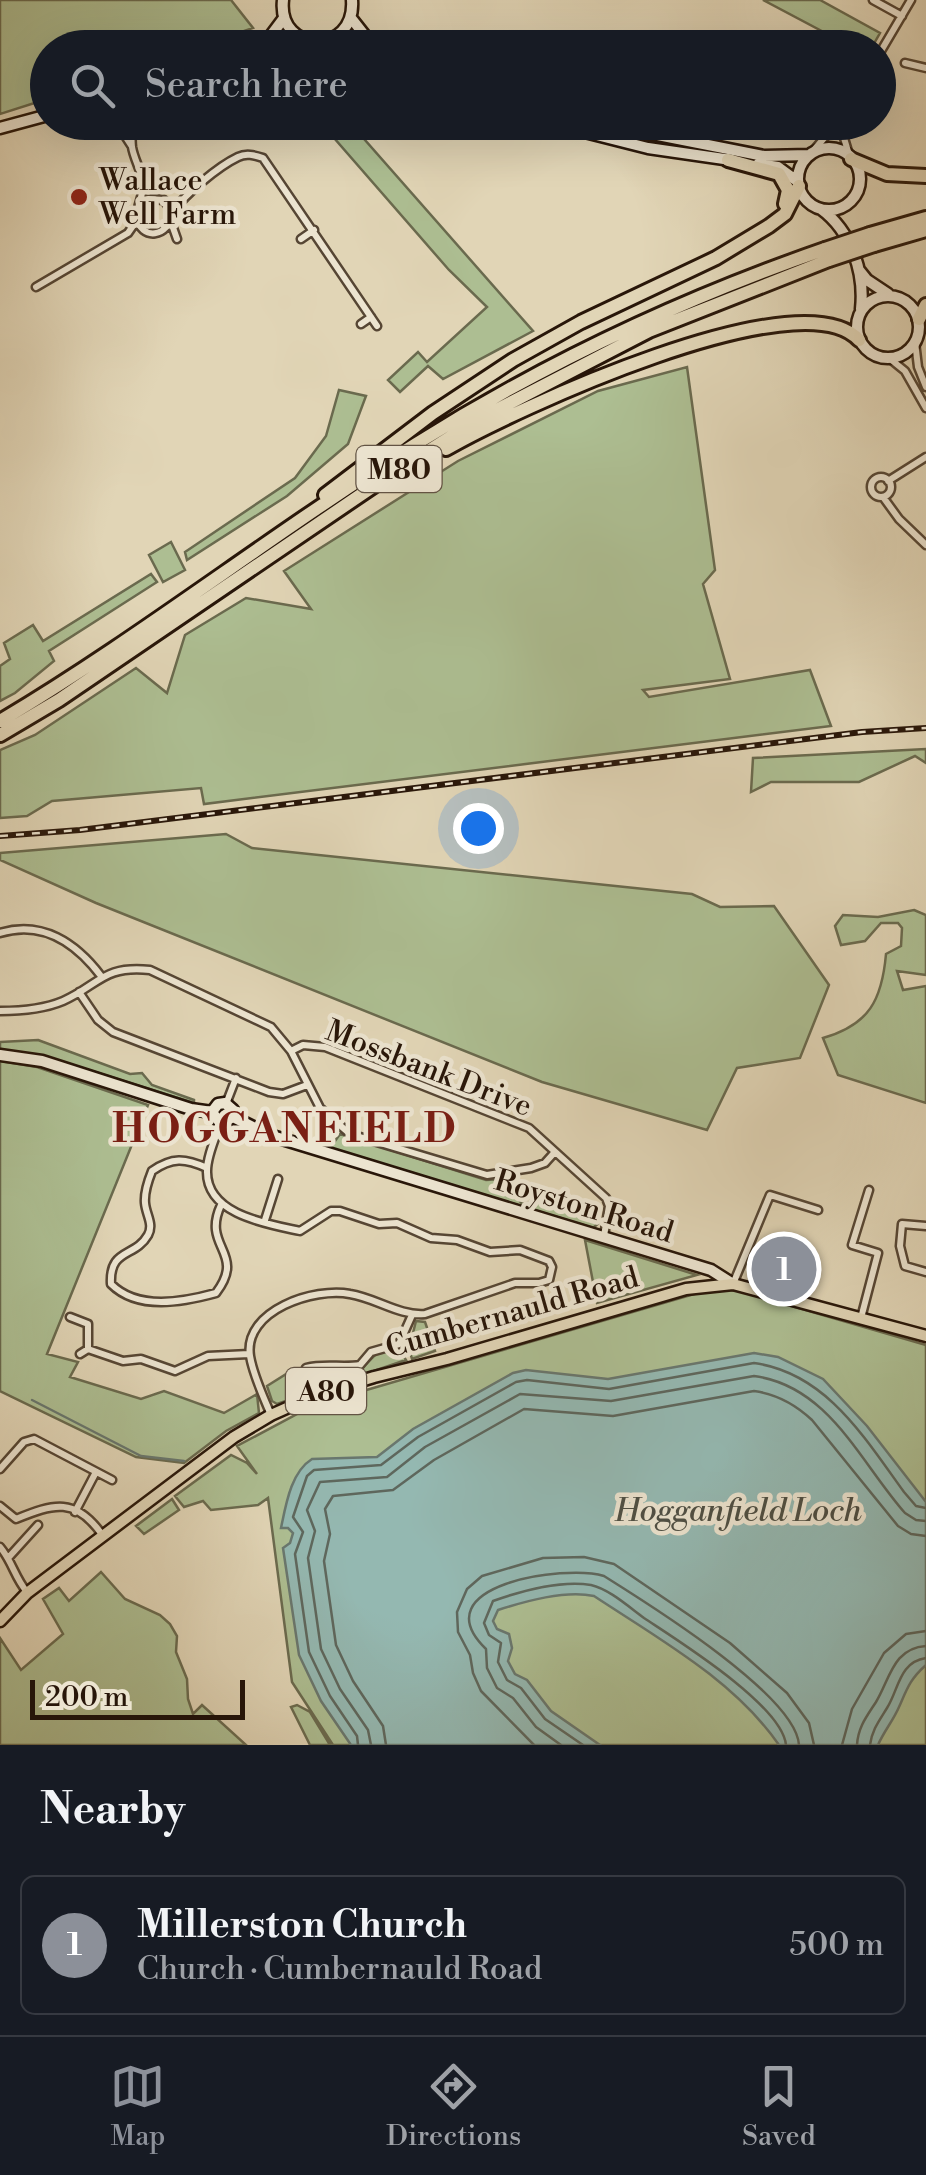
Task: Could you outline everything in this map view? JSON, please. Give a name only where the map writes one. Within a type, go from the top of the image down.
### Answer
[{"type":"highway","points":[[851,158],[887,174],[926,176]]},
{"type":"highway","points":[[728,160],[771,170],[782,177],[788,197],[770,226]]},
{"type":"highway","points":[[241,562],[408,431],[492,372],[560,332],[688,272],[770,226],[785,214],[798,184]]},
{"type":"highway","name":"M80","points":[[0,722],[414,445],[559,361],[685,302],[872,240],[926,218]]},
{"type":"highway","name":"M80","points":[[872,240],[926,230]]},
{"type":"highway","name":"M80","points":[[0,735],[59,700],[422,454],[564,373],[682,316],[827,254]]},
{"type":"highway","points":[[919,319],[926,305]]},
{"type":"highway","points":[[294,540],[489,425],[614,370],[711,340],[793,323],[841,326],[859,340]]},
{"type":"main road","name":"Cumbernauld Road","points":[[0,1621],[28,1593],[234,1437],[318,1394],[712,1284],[733,1284],[926,1336]]},
{"type":"street","points":[[276,0],[283,10]]},
{"type":"street","points":[[342,30],[351,18],[352,0]]},
{"type":"street","points":[[873,0],[902,16]]},
{"type":"street","points":[[894,30],[911,0]]},
{"type":"street","points":[[351,18],[360,30]]},
{"type":"street","points":[[905,63],[926,68]]},
{"type":"street","points":[[0,128],[30,120]]},
{"type":"street","points":[[129,140],[132,146]]},
{"type":"street","points":[[36,287],[128,232],[138,220],[143,183],[129,140]]},
{"type":"street","points":[[616,140],[773,166],[798,184],[807,200],[846,234]]},
{"type":"street","points":[[683,140],[764,156],[834,148],[851,158]]},
{"type":"street","points":[[798,184],[798,169],[824,140]]},
{"type":"street","points":[[845,140],[860,176],[860,188],[846,215],[846,234],[858,270],[861,310]]},
{"type":"street","points":[[128,232],[161,233],[176,239],[172,212],[185,195],[238,157],[252,154],[263,158],[377,326]]},
{"type":"street","points":[[143,183],[172,212]]},
{"type":"street","points":[[140,205],[148,199],[185,195]]},
{"type":"street","points":[[818,207],[832,210],[852,201]]},
{"type":"street","points":[[138,220],[146,231]]},
{"type":"street","points":[[161,233],[171,222]]},
{"type":"street","points":[[300,239],[314,230]]},
{"type":"street","points":[[858,270],[875,286],[908,302],[919,319],[918,367],[926,387]]},
{"type":"street","points":[[891,295],[874,298],[861,310],[857,320],[859,340],[871,353],[888,358],[905,371],[926,408]]},
{"type":"street","points":[[361,324],[371,317]]},
{"type":"street","points":[[888,358],[904,354],[916,342]]},
{"type":"street","points":[[888,481],[926,457]]},
{"type":"street","points":[[888,481],[880,477],[872,482],[874,495],[883,497],[926,545]]},
{"type":"street","points":[[883,497],[890,490],[888,481]]},
{"type":"street","points":[[0,932],[18,927],[54,935],[75,948],[101,976]]},
{"type":"street","points":[[0,1011],[61,1002],[101,976],[132,968],[150,970],[271,1027],[291,1051],[306,1085],[328,1117],[350,1134],[487,1175],[531,1168],[554,1154]]},
{"type":"street","points":[[79,992],[98,1020],[113,1032],[269,1092],[283,1094],[306,1085]]},
{"type":"street","name":"Mossbank Drive","points":[[291,1051],[303,1046],[326,1046],[528,1128],[606,1198],[604,1238]]},
{"type":"street","points":[[0,1055],[42,1061],[190,1109],[212,1112],[220,1124]]},
{"type":"street","points":[[226,1104],[236,1078]]},
{"type":"street","points":[[212,1112],[218,1104],[233,1110],[228,1123],[220,1124]]},
{"type":"street","name":"Royston Road","points":[[233,1117],[269,1134],[716,1272],[733,1284]]},
{"type":"street","points":[[220,1124],[206,1168],[208,1182],[221,1205],[300,1231],[331,1211],[340,1211],[380,1224],[397,1223],[430,1238],[457,1240],[490,1252],[520,1250],[549,1262],[552,1267],[549,1280],[514,1283],[425,1314],[412,1315],[350,1294],[330,1292],[286,1304],[260,1322],[250,1354],[272,1415]]},
{"type":"street","points":[[206,1168],[190,1160],[175,1159],[152,1171],[145,1202],[151,1227],[146,1239],[118,1256],[113,1265],[112,1284],[119,1291],[164,1303],[216,1293],[227,1278],[223,1248],[214,1231],[221,1205]]},
{"type":"street","points":[[264,1221],[278,1179]]},
{"type":"street","points":[[860,1319],[878,1253],[852,1245],[869,1190]]},
{"type":"street","points":[[733,1284],[770,1195],[818,1210]]},
{"type":"street","points":[[926,1226],[902,1224],[900,1246],[906,1266],[926,1272]]},
{"type":"street","name":"Royston Road","points":[[692,1266],[707,1275],[712,1284]]},
{"type":"street","points":[[306,1368],[326,1362],[346,1367],[360,1365],[370,1352],[400,1344],[412,1315]]},
{"type":"street","points":[[70,1317],[88,1324],[88,1349]]},
{"type":"street","points":[[88,1349],[123,1361],[142,1359],[175,1371],[208,1356],[250,1354]]},
{"type":"street","points":[[80,1354],[88,1349]]},
{"type":"street","points":[[0,1468],[31,1439],[112,1480]]},
{"type":"street","points":[[75,1512],[96,1472]]},
{"type":"street","points":[[0,1506],[16,1519],[50,1506],[75,1512],[92,1521],[104,1537]]},
{"type":"street","points":[[9,1557],[38,1526]]},
{"type":"street","points":[[0,1547],[28,1593]]},
{"type":"green space","points":[[0,0],[231,0],[253,28],[30,30],[30,104],[0,114]]},
{"type":"green space","points":[[763,0],[820,0],[875,30],[820,30]]},
{"type":"green space","points":[[336,140],[365,140],[533,331],[443,379],[428,366],[400,392],[388,380],[418,352],[427,362],[487,307],[449,270]]},
{"type":"green space","points":[[687,367],[715,570],[703,584],[730,679],[643,690],[649,697],[810,670],[831,726],[204,804],[201,788],[52,801],[27,816],[0,818],[0,750],[35,735],[136,668],[167,693],[185,635],[246,598],[311,609],[284,571],[458,461],[598,391]]},
{"type":"green space","points":[[339,390],[366,396],[348,444],[287,496],[187,560],[185,552],[295,478],[326,436]]},
{"type":"green space","points":[[171,542],[185,570],[163,582],[149,555]]},
{"type":"green space","points":[[151,574],[157,582],[49,651],[54,661],[0,701],[0,666],[10,659],[4,643],[33,625],[43,641]]},
{"type":"green space","points":[[926,749],[926,763],[915,756],[859,782],[771,782],[751,792],[753,758]]},
{"type":"green space","points":[[226,834],[252,848],[692,894],[720,907],[774,906],[829,985],[800,1058],[737,1068],[707,1130],[542,1082],[96,903],[0,860],[0,853]]},
{"type":"green space","points":[[914,910],[926,915],[926,975],[897,971],[903,990],[926,986],[926,1103],[838,1075],[823,1038],[862,1018],[881,985],[886,954],[901,946],[902,928],[898,923],[881,923],[865,941],[841,945],[835,926],[843,915],[878,917]]},
{"type":"green space","points":[[38,1040],[130,1074],[142,1073],[152,1085],[194,1103],[44,1056],[0,1050],[0,1042]]},
{"type":"green space","points":[[0,1061],[37,1067],[148,1105],[47,1354],[78,1362],[70,1377],[141,1399],[164,1391],[224,1413],[257,1394],[259,1413],[226,1431],[184,1463],[136,1457],[0,1391]]},
{"type":"green space","points":[[340,1134],[486,1180],[504,1179],[522,1204],[558,1197],[583,1218],[600,1222],[593,1228],[330,1148]]},
{"type":"green space","points":[[585,1240],[697,1275],[597,1303]]},
{"type":"green space","name":"Hogganfield Loch","points":[[733,1289],[926,1345],[926,1745],[333,1745],[292,1682],[268,1498],[258,1505],[211,1510],[203,1501],[184,1507],[175,1496],[231,1455],[257,1474],[237,1446],[301,1412],[701,1292]]},
{"type":"green space","points":[[416,1321],[425,1322],[435,1351],[412,1359],[409,1349]]},
{"type":"green space","points":[[399,1349],[406,1360],[277,1404],[272,1401],[267,1386],[291,1371],[310,1381],[318,1379],[318,1369],[323,1366],[346,1370],[363,1367],[377,1353]]},
{"type":"green space","points":[[172,1499],[179,1510],[144,1534],[136,1526]]},
{"type":"green space","points":[[101,1572],[125,1599],[160,1615],[170,1624],[177,1636],[176,1652],[187,1679],[193,1714],[202,1705],[246,1745],[0,1745],[0,1638],[21,1670],[63,1634],[43,1599],[59,1588],[69,1601]]},
{"type":"green space","points":[[297,1705],[310,1712],[330,1745],[310,1745],[291,1707]]},
{"type":"water","name":"Hogganfield Loch","points":[[754,1353],[778,1357],[823,1379],[867,1426],[926,1502],[926,1665],[910,1685],[878,1745],[779,1745],[740,1700],[694,1662],[594,1596],[571,1594],[498,1610],[493,1621],[497,1629],[509,1634],[512,1648],[508,1661],[515,1674],[527,1680],[551,1711],[600,1745],[351,1745],[321,1701],[299,1655],[283,1548],[290,1543],[293,1533],[281,1528],[290,1489],[305,1465],[312,1459],[377,1457],[413,1429],[513,1373],[526,1370],[608,1379]]},
{"type":"waterway","points":[[32,1400],[141,1456],[184,1461]]},
{"type":"railway","points":[[0,836],[80,830],[862,732],[926,728]]},
{"type":"place","name":"Wallace Well Farm","points":[[79,197]]},
{"type":"place","name":"Millerston Church","points":[[784,1269]]},
{"type":"district","name":"HOGGANFIELD","points":[[285,1128]]}]
